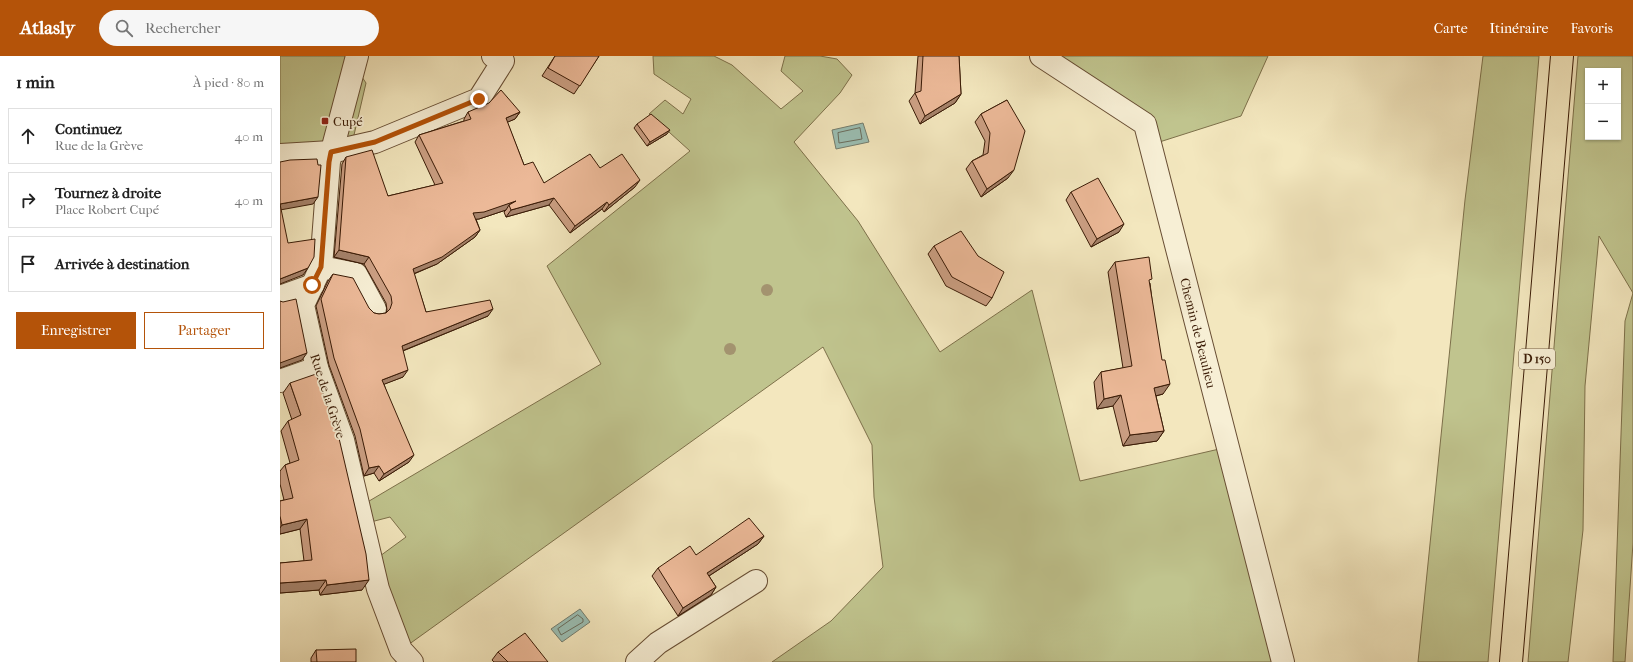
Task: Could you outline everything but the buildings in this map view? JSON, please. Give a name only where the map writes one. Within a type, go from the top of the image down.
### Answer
[{"type":"highway","name":"D 150","points":[[1512,662],[1562,56]]},
{"type":"street","name":"Rue de la Grève","points":[[357,56],[329,162],[317,276],[303,305],[317,368],[343,440],[378,589],[400,650],[412,662]]},
{"type":"street","points":[[280,155],[331,152],[375,142],[479,99],[503,61],[493,56]]},
{"type":"street","name":"Chemin de Beaulieu","points":[[1041,56],[1145,124],[1283,662]]},
{"type":"street","points":[[280,297],[317,276],[356,274],[376,309]]},
{"type":"street","points":[[280,381],[317,368]]},
{"type":"street","points":[[637,662],[658,643],[756,581]]},
{"type":"green space","points":[[280,56],[348,56],[366,83],[354,135],[331,152],[280,150]]},
{"type":"green space","points":[[653,56],[714,56],[732,65],[781,109],[803,91],[781,71],[785,56],[820,56],[837,59],[852,75],[840,93],[794,142],[858,221],[940,352],[1032,290],[1080,481],[1228,447],[1283,662],[772,662],[831,621],[883,567],[874,497],[872,445],[823,347],[401,650],[380,556],[406,537],[390,517],[363,524],[359,507],[601,364],[547,266],[690,151],[649,114],[665,100],[683,114],[691,99],[654,74]]},
{"type":"green space","points":[[1041,56],[1268,56],[1241,116],[1150,145],[1144,124]]},
{"type":"green space","points":[[1483,56],[1539,56],[1488,662],[1418,662],[1465,200]]},
{"type":"green space","points":[[1578,56],[1633,56],[1633,293],[1599,236],[1585,386],[1583,530],[1568,662],[1528,662]]},
{"type":"green space","points":[[1633,293],[1633,543],[1625,662],[1613,662],[1625,321]]},
{"type":"water","points":[[863,123],[869,142],[836,149],[832,130]]},
{"type":"water","points":[[580,609],[590,622],[562,642],[551,629]]},
{"type":"place","name":"Cupé","points":[[325,121]]},
{"type":"route","points":[[312,285],[321,267],[331,152],[375,142],[479,99]]}]
